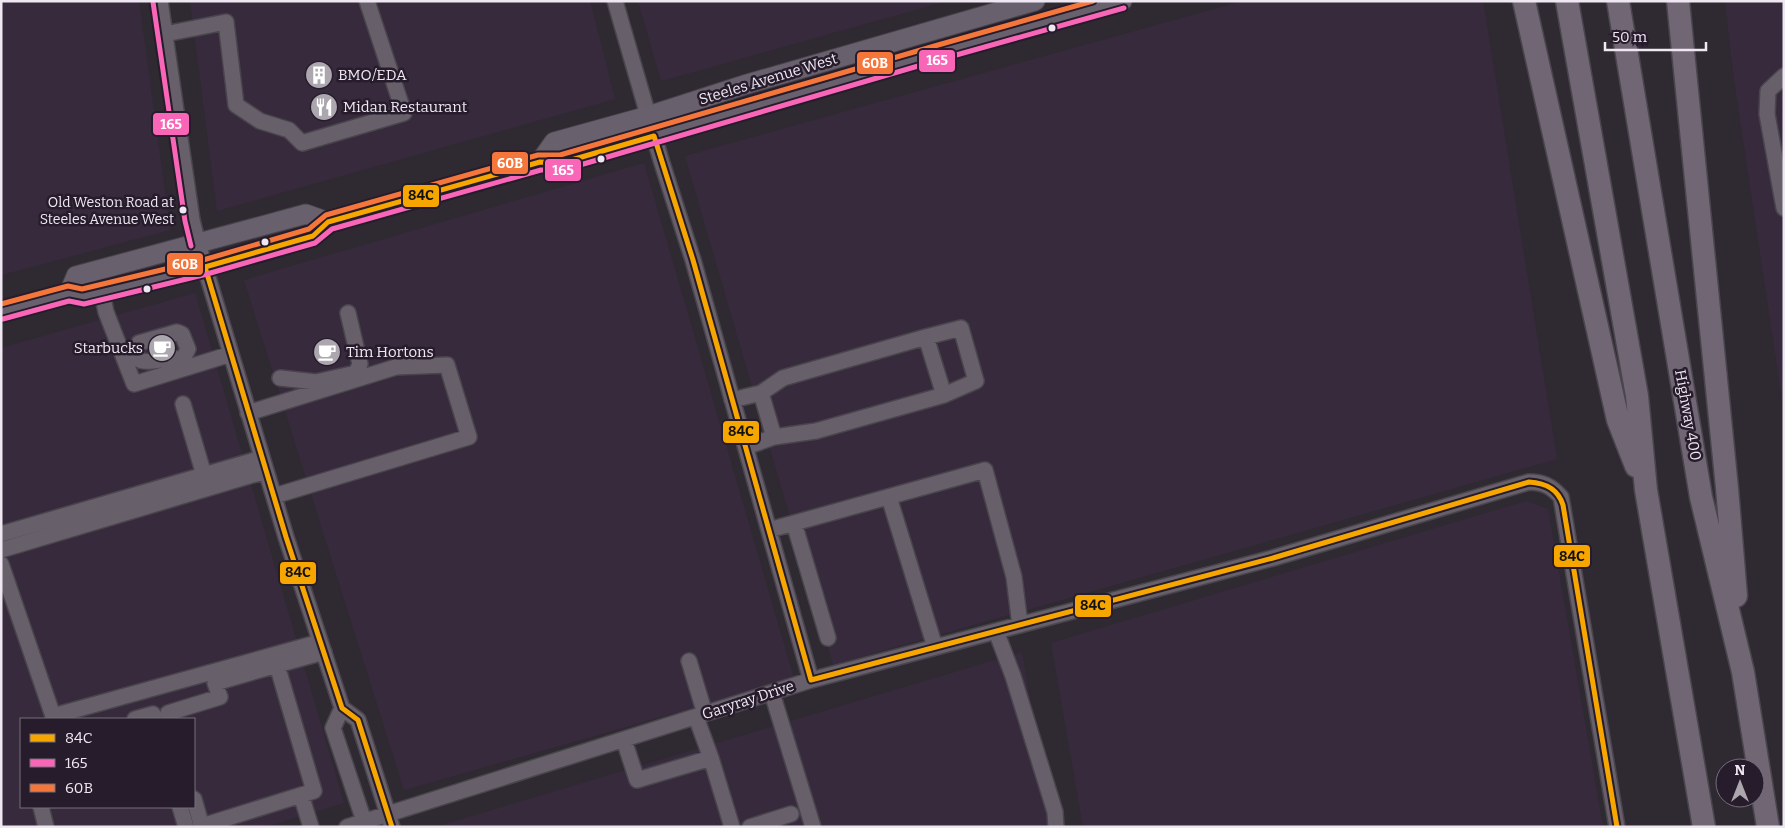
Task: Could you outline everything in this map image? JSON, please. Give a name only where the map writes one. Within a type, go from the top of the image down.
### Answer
[{"type":"highway","points":[[1524,1],[1618,420],[1646,490]]},
{"type":"highway","points":[[1567,1],[1637,396],[1646,490],[1704,827]]},
{"type":"highway","name":"Highway 400","points":[[1618,1],[1701,497],[1743,672],[1768,827]]},
{"type":"highway","points":[[1678,1],[1727,488],[1743,672]]},
{"type":"main road","name":"Steeles Avenue West","points":[[540,162],[554,142],[1035,1]]},
{"type":"main road","name":"Steeles Avenue West","points":[[1,312],[69,294],[82,297],[205,267],[313,236],[328,222],[540,162],[561,163],[1111,3]]},
{"type":"main road","points":[[69,294],[76,276],[306,214],[328,222]]},
{"type":"street","points":[[160,1],[192,220],[198,244],[248,413],[342,708],[358,720],[390,820]]},
{"type":"street","points":[[165,34],[226,22],[236,105],[260,120],[289,130],[302,143],[404,113],[367,1]]},
{"type":"street","points":[[615,1],[654,136],[693,260],[811,680]]},
{"type":"street","points":[[1784,76],[1768,91],[1767,106],[1784,208]]},
{"type":"street","points":[[102,292],[106,312],[134,384],[184,364],[231,354]]},
{"type":"street","points":[[280,378],[316,382],[356,373],[360,364],[348,312]]},
{"type":"street","points":[[732,400],[761,393],[783,378],[961,328],[976,381],[944,395],[816,431],[774,437],[746,447]]},
{"type":"street","points":[[926,337],[944,395]]},
{"type":"street","points":[[248,413],[396,367],[446,365],[466,428],[468,437],[274,496]]},
{"type":"street","points":[[761,393],[774,437]]},
{"type":"street","points":[[183,404],[204,475]]},
{"type":"street","points":[[1,534],[204,475],[264,464]]},
{"type":"street","points":[[1,550],[264,464]]},
{"type":"street","points":[[769,530],[985,470],[1014,577],[1020,624]]},
{"type":"street","name":"Garyray Drive","points":[[347,827],[390,820],[624,740],[811,680],[1273,558],[1529,482],[1539,482],[1551,487],[1561,497],[1617,827]]},
{"type":"street","points":[[889,497],[935,647]]},
{"type":"street","points":[[794,524],[828,638]]},
{"type":"street","points":[[1,564],[53,716],[322,647]]},
{"type":"street","points":[[996,631],[1013,676],[1053,803],[1056,827]]},
{"type":"street","points":[[170,718],[168,713],[220,697],[216,683],[277,665],[322,647]]},
{"type":"street","points":[[689,661],[710,758],[732,827]]},
{"type":"street","points":[[195,802],[202,826],[314,791],[277,665]]},
{"type":"street","points":[[772,693],[813,827]]},
{"type":"street","points":[[342,708],[334,728],[365,824]]},
{"type":"street","points":[[139,718],[153,714],[154,718]]},
{"type":"street","points":[[624,740],[637,780],[710,758]]},
{"type":"street","points":[[301,795],[311,827]]},
{"type":"street","points":[[41,808],[46,827]]},
{"type":"street","points":[[180,808],[186,827]]},
{"type":"street","points":[[750,827],[791,814]]},
{"type":"shaded area","points":[[1,1],[139,1],[170,230],[1,275]]},
{"type":"shaded area","points":[[190,1],[590,1],[615,99],[217,211]]},
{"type":"shaded area","points":[[638,1],[947,1],[661,81]]},
{"type":"shaded area","points":[[1243,1],[1483,1],[1557,459],[833,665],[685,156]]},
{"type":"shaded area","points":[[1725,1],[1784,1],[1784,413],[1734,79]]},
{"type":"shaded area","points":[[644,163],[794,679],[404,790],[244,280]]},
{"type":"shaded area","points":[[195,293],[344,803],[265,827],[1,827],[1,348]]},
{"type":"shaded area","points":[[1526,501],[1548,509],[1603,827],[1083,827],[1051,643]]},
{"type":"shaded area","points":[[1022,652],[1052,827],[435,827]]},
{"type":"transit line","name":"60B","points":[[1,304],[68,286],[82,289],[203,260],[309,229],[326,215],[538,155],[560,155],[1093,1]]},
{"type":"transit line","name":"165","points":[[153,2],[185,221],[191,246]]},
{"type":"transit line","name":"165","points":[[3,319],[69,301],[84,304],[207,274],[315,243],[332,229],[541,170],[563,170],[1124,8]]},
{"type":"transit line","name":"84C","points":[[392,827],[358,720],[342,708],[286,537],[205,267],[313,236],[328,222],[540,162],[561,163],[654,136],[693,260],[811,680],[1273,558],[1529,482],[1546,485],[1555,491],[1563,505],[1617,827]]},
{"type":"place","name":"BMO/EDA","points":[[319,75]]},
{"type":"place","name":"Midan Restaurant","points":[[324,107]]},
{"type":"place","name":"Old Weston Road at Steeles Avenue West","points":[[183,210]]},
{"type":"place","name":"Starbucks","points":[[162,348]]},
{"type":"place","name":"Tim Hortons","points":[[327,352]]}]
